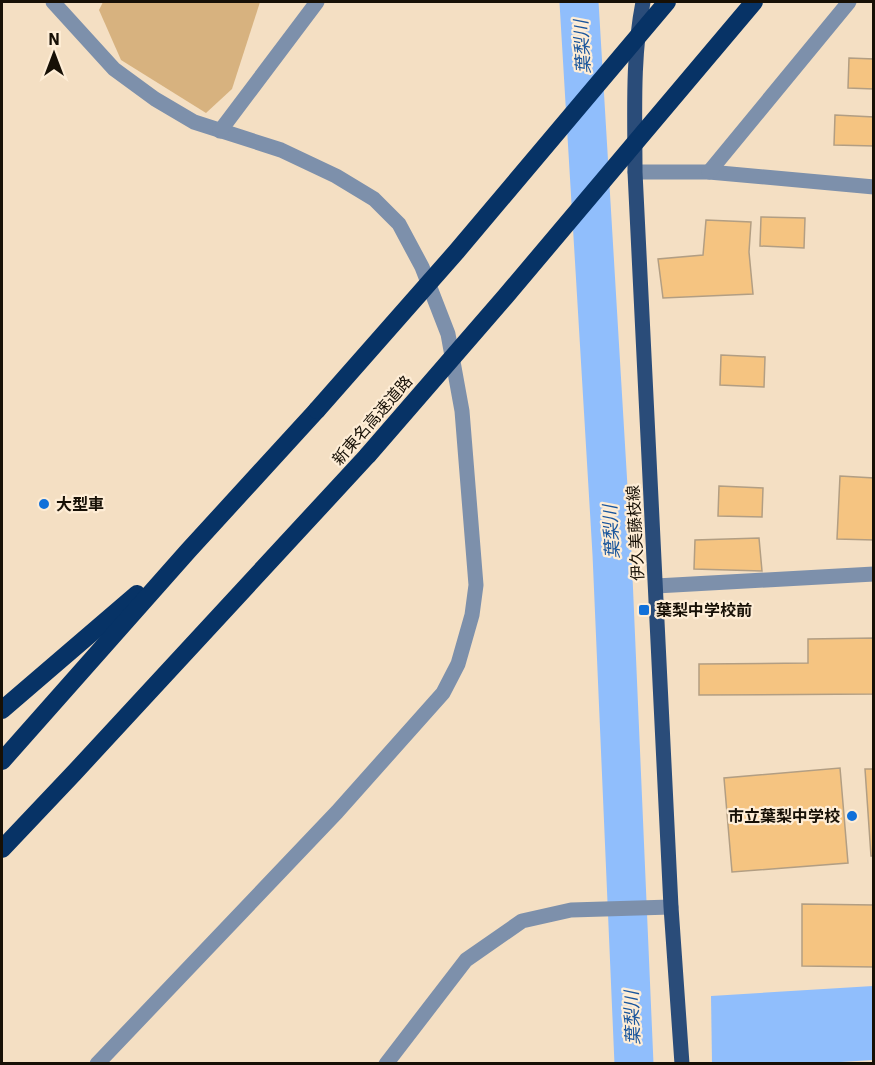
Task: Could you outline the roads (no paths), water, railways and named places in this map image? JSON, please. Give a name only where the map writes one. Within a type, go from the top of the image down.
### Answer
[{"type":"highway","points":[[2,761],[457,251],[667,2]]},
{"type":"highway","name":"新東名高速道路","points":[[2,849],[368,455],[505,297],[754,2]]},
{"type":"highway","points":[[2,710],[188,551]]},
{"type":"main road","name":"伊久美藤枝線","points":[[643,2],[635,64],[635,172],[671,907],[682,1064]]},
{"type":"street","points":[[53,2],[114,69],[155,99],[194,122],[281,150],[336,176],[374,199],[399,224],[422,267],[448,334],[462,411],[476,585],[472,615],[458,664],[443,693],[337,812],[97,1064]]},
{"type":"street","points":[[220,131],[317,2]]},
{"type":"street","points":[[709,172],[849,2]]},
{"type":"street","points":[[635,172],[709,172],[873,187]]},
{"type":"street","points":[[656,586],[873,574]]},
{"type":"street","points":[[386,1064],[466,960],[522,921],[571,910],[671,907]]},
{"type":"water","points":[[873,986],[873,1060],[808,1064],[712,1063],[711,996]]},
{"type":"waterway","name":"葉梨川","points":[[579,2],[612,554],[634,1064]]},
{"type":"place","name":"大型車","points":[[44,504]]},
{"type":"place","name":"葉梨中学校前","points":[[644,610]]},
{"type":"place","name":"市立葉梨中学校","points":[[852,816]]}]
